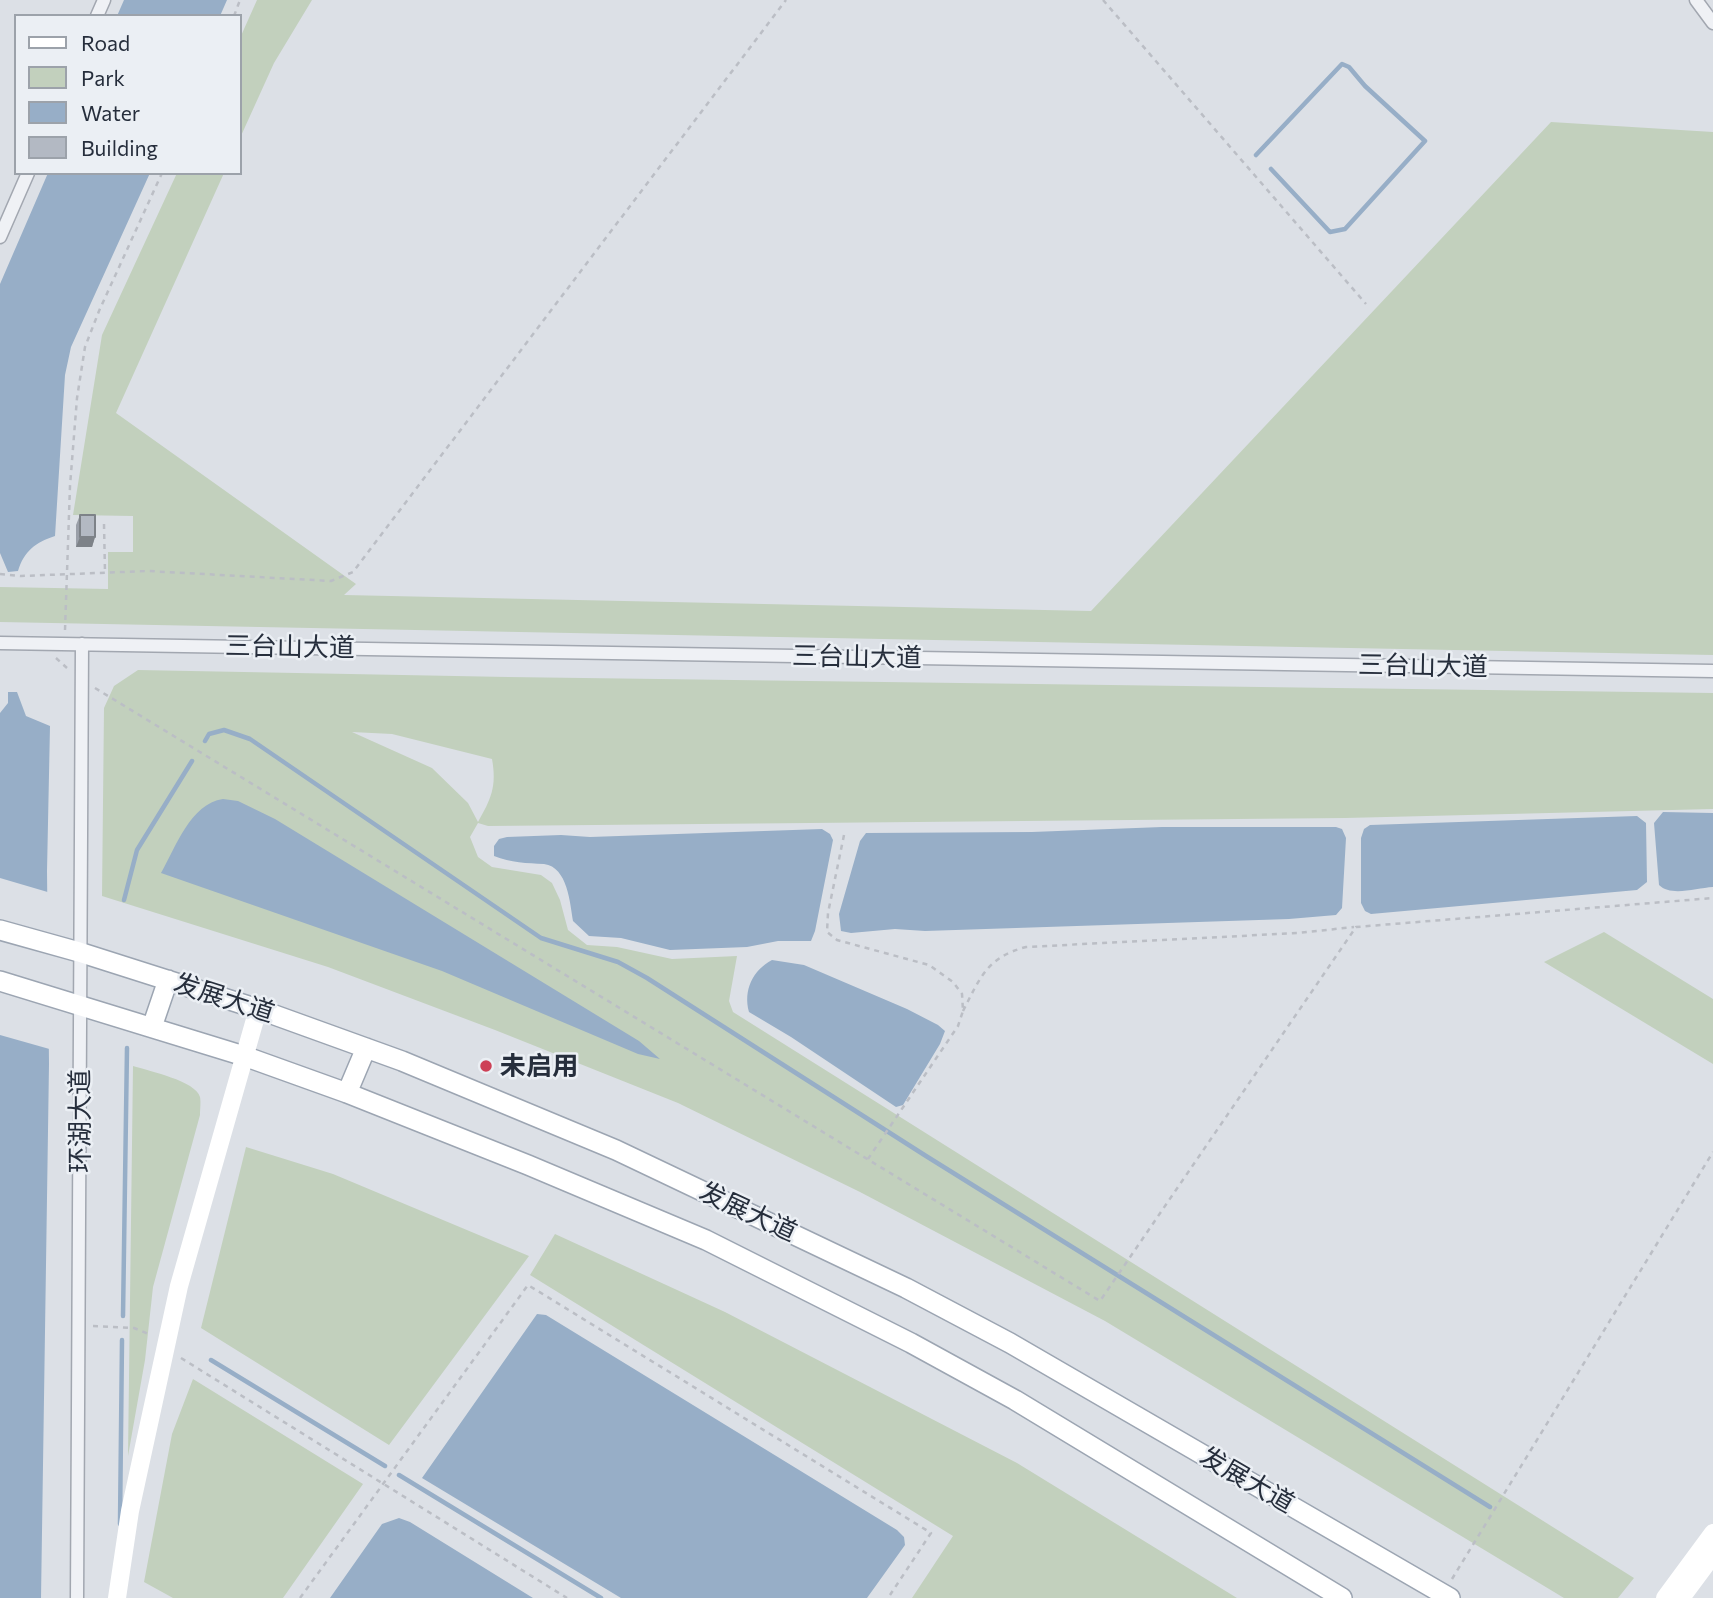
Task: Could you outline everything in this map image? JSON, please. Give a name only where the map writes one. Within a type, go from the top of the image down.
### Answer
[{"type":"main road","name":"发展大道","points":[[0,930],[168,979],[258,1009],[366,1048],[616,1150],[906,1288],[1010,1343],[1446,1596]]},
{"type":"main road","points":[[152,1027],[168,979]]},
{"type":"main road","name":"发展大道","points":[[0,981],[244,1056],[347,1093],[515,1159],[706,1240],[911,1343],[1015,1400],[1342,1598]]},
{"type":"main road","points":[[117,1598],[130,1510],[179,1286],[258,1009]]},
{"type":"main road","points":[[347,1093],[366,1048]]},
{"type":"main road","points":[[1665,1598],[1713,1534]]},
{"type":"main road","points":[[1681,1598],[1713,1555]]},
{"type":"street","points":[[1696,0],[1713,23]]},
{"type":"street","points":[[0,237],[27,175]]},
{"type":"street","name":"三台山大道","points":[[0,643],[1713,671]]},
{"type":"street","name":"环湖大道","points":[[77,1598],[79,1326],[72,950],[82,644]]},
{"type":"path","points":[[0,574],[21,576],[148,571],[331,581],[353,572],[786,0]]},
{"type":"path","points":[[1103,0],[1366,304]]},
{"type":"path","points":[[64,643],[75,423],[85,347],[161,175]]},
{"type":"path","points":[[104,524],[105,572]]},
{"type":"path","points":[[37,643],[82,679],[1100,1301],[1356,927]]},
{"type":"path","points":[[845,835],[828,913],[827,932],[836,940],[929,965],[943,974],[962,994],[963,1011]]},
{"type":"path","points":[[867,1160],[949,1043],[963,1011],[989,966],[1006,952],[1027,947],[1298,933],[1713,898]]},
{"type":"path","points":[[1446,1596],[1713,1152]]},
{"type":"path","points":[[300,1598],[528,1285],[930,1533],[890,1595]]},
{"type":"path","points":[[79,1326],[134,1328],[166,1343],[187,1363],[567,1598]]},
{"type":"green space","points":[[257,0],[312,0],[274,63],[242,134],[242,34]]},
{"type":"green space","points":[[1551,122],[1713,132],[1713,655],[0,622],[0,587],[108,589],[108,552],[133,552],[133,516],[73,515],[102,335],[176,175],[223,175],[116,413],[356,584],[344,595],[1091,611]]},
{"type":"green space","points":[[138,670],[1713,693],[1713,809],[1345,818],[488,826],[478,823],[470,837],[478,857],[492,867],[541,875],[552,883],[568,930],[587,945],[617,947],[672,959],[737,956],[729,1001],[733,1012],[1634,1578],[1618,1598],[1564,1598],[1105,1321],[860,1192],[678,1103],[328,967],[102,896],[104,708],[114,686]],"holes":[[[352,732],[392,734],[492,759],[492,792],[478,822],[468,803],[432,768]]]},
{"type":"green space","points":[[1604,932],[1713,999],[1713,1064],[1544,962]]},
{"type":"green space","points":[[133,1066],[171,1077],[197,1091],[200,1097],[200,1115],[153,1287],[145,1360],[128,1456]]},
{"type":"green space","points":[[246,1147],[333,1174],[529,1256],[389,1445],[201,1328]]},
{"type":"green space","points":[[555,1234],[725,1312],[1017,1463],[1237,1598],[912,1598],[953,1536],[530,1275]]},
{"type":"green space","points":[[193,1379],[363,1484],[283,1598],[173,1598],[144,1582],[172,1434]]},
{"type":"water","points":[[124,0],[227,0],[221,14],[118,14]]},
{"type":"water","points":[[47,175],[149,175],[71,347],[65,375],[55,536],[32,548],[18,571],[8,572],[0,553],[0,284]]},
{"type":"water","points":[[8,692],[17,692],[26,716],[50,726],[47,871],[49,1064],[41,1598],[0,1598],[0,713],[8,703]]},
{"type":"water","points":[[223,799],[238,801],[275,819],[639,1041],[660,1059],[638,1054],[442,971],[161,873],[193,818],[211,803]]},
{"type":"water","points":[[1663,812],[1713,813],[1713,887],[1670,891],[1659,885],[1654,823]]},
{"type":"water","points":[[1637,816],[1646,823],[1647,882],[1637,890],[1371,914],[1365,911],[1361,903],[1361,838],[1364,829],[1370,825]]},
{"type":"water","points":[[1162,827],[1342,829],[1346,838],[1342,908],[1336,915],[1289,919],[925,931],[895,929],[851,933],[841,931],[839,914],[860,841],[866,833],[1032,832]]},
{"type":"water","points":[[822,829],[830,834],[833,840],[811,941],[778,941],[747,947],[670,950],[621,938],[589,936],[573,921],[569,896],[558,872],[544,864],[494,856],[494,846],[499,839],[507,837],[590,837]]},
{"type":"water","points":[[772,960],[804,965],[907,1009],[945,1031],[903,1105],[896,1107],[749,1012],[747,996],[751,982],[760,969]]},
{"type":"water","points":[[537,1314],[546,1315],[897,1530],[904,1537],[905,1545],[867,1598],[621,1598],[422,1478]]},
{"type":"water","points":[[399,1518],[410,1522],[533,1598],[330,1598],[382,1524]]},
{"type":"pier","points":[[0,878],[51,893],[53,1050],[0,1035]]},
{"type":"building","points":[[80,515],[95,515],[95,537],[80,537]]},
{"type":"waterway","points":[[1256,155],[1342,64],[1349,67],[1365,86],[1425,141],[1345,229],[1330,232],[1271,169]]},
{"type":"waterway","points":[[205,741],[209,734],[224,730],[250,739],[541,938],[618,962],[647,978],[926,1156],[1490,1507]]},
{"type":"waterway","points":[[124,900],[137,850],[192,761]]},
{"type":"waterway","points":[[123,1316],[127,1048]]},
{"type":"waterway","points":[[120,1524],[122,1340]]},
{"type":"waterway","points":[[211,1360],[385,1466]]},
{"type":"waterway","points":[[399,1475],[601,1598]]},
{"type":"place","name":"未启用","points":[[486,1066]]}]
